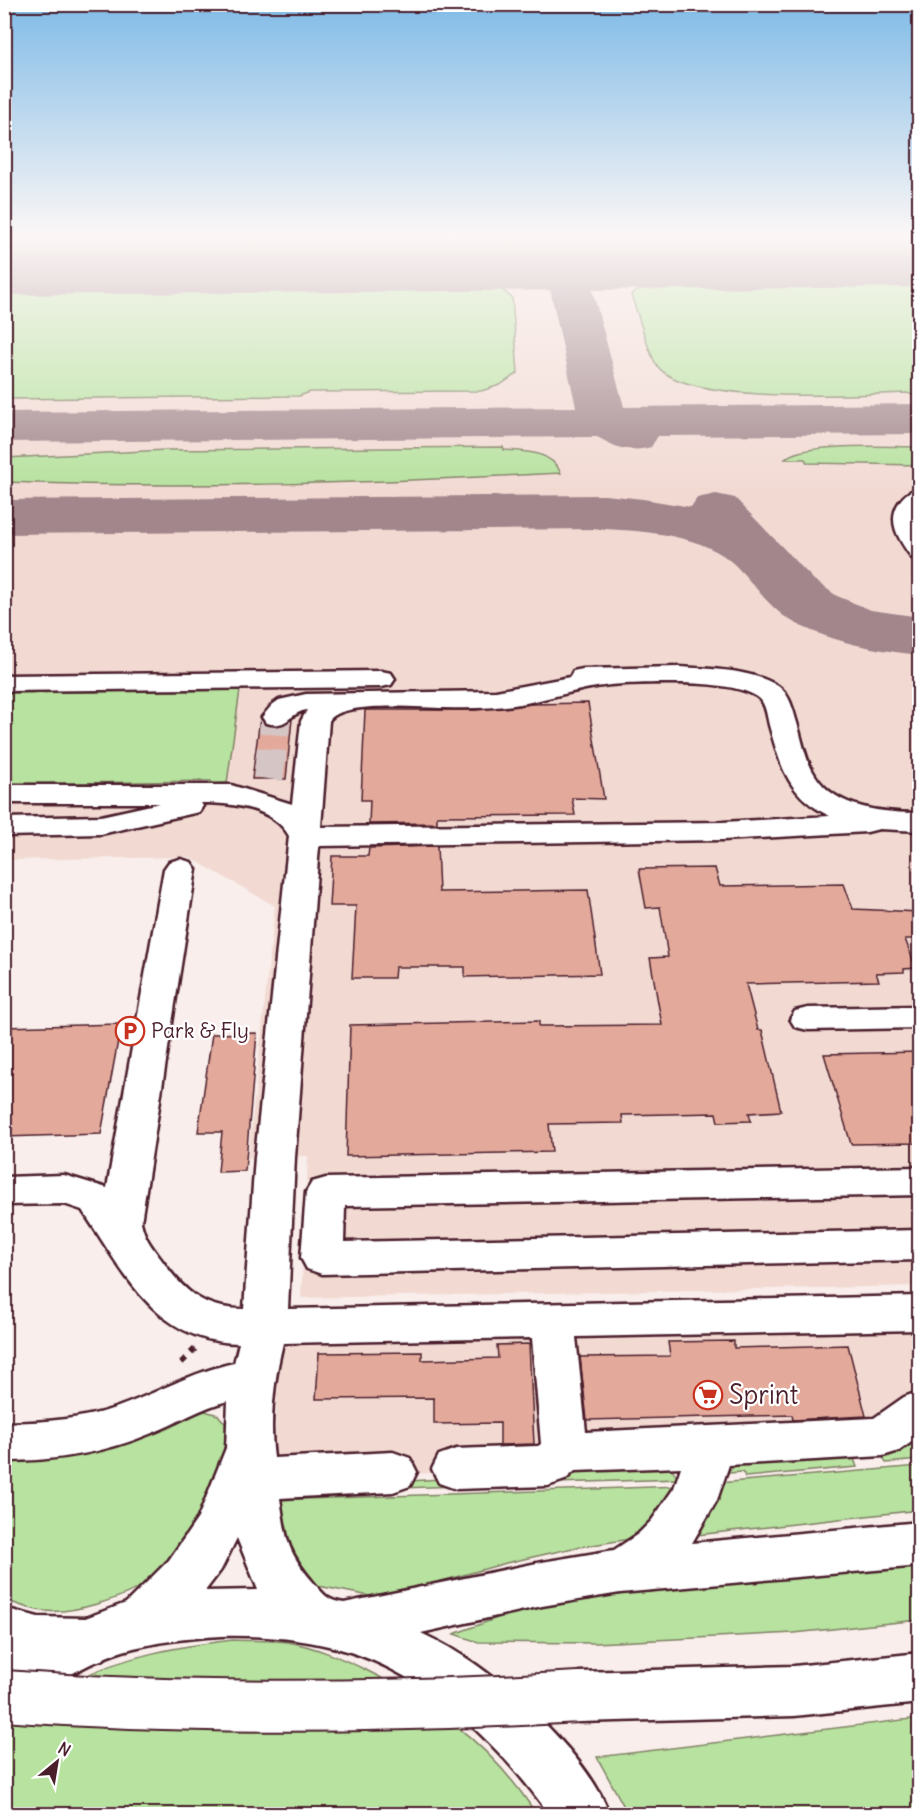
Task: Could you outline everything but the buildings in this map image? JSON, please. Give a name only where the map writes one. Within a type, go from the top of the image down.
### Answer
[{"type":"main road","points":[[920,494],[907,507],[904,522],[920,553]]},
{"type":"main road","points":[[4,683],[708,676],[736,680],[758,686],[774,697],[801,777],[816,794],[844,810],[872,818],[910,822]]},
{"type":"main road","points":[[276,717],[279,712],[295,704],[494,699],[535,694],[604,677]]},
{"type":"main road","points":[[278,797],[318,714],[329,706],[352,701]]},
{"type":"main road","points":[[4,794],[196,792],[278,797]]},
{"type":"main road","points":[[4,812],[116,811],[178,799],[231,794]]},
{"type":"main road","points":[[4,827],[101,825],[209,801],[278,797]]},
{"type":"main road","points":[[278,797],[305,837],[275,1157],[265,1326],[252,1379],[251,1462],[262,1539],[277,1577],[330,1623]]},
{"type":"main road","points":[[305,837],[723,831],[910,822]]},
{"type":"main road","points":[[124,1239],[121,1222],[180,870]]},
{"type":"main road","points":[[808,1019],[920,1017]]},
{"type":"main road","points":[[920,1181],[326,1192],[322,1258],[920,1245]]},
{"type":"main road","points":[[4,1191],[66,1190],[87,1195],[96,1200],[162,1293],[187,1313],[220,1326],[920,1313]]},
{"type":"main road","points":[[552,1320],[565,1452]]},
{"type":"main road","points":[[4,1442],[47,1442],[84,1435],[134,1421],[207,1388],[234,1380],[252,1379]]},
{"type":"main road","points":[[456,1469],[548,1466],[565,1452],[883,1437],[920,1410]]},
{"type":"main road","points":[[620,1571],[641,1562],[654,1552],[679,1522],[703,1478],[708,1464],[707,1447]]},
{"type":"main road","points":[[251,1462],[393,1472]]},
{"type":"main road","points":[[140,1624],[170,1594],[209,1545],[236,1485],[251,1462]]},
{"type":"main road","points":[[330,1623],[620,1571],[920,1544]]},
{"type":"main road","points":[[4,1684],[42,1662],[86,1642],[140,1624],[196,1615],[248,1611],[330,1623],[415,1654],[496,1712],[568,1793],[581,1815]]},
{"type":"main road","points":[[4,1631],[38,1641],[86,1642]]},
{"type":"main road","points":[[4,1696],[86,1702],[253,1706],[410,1706],[579,1697],[794,1691],[920,1678]]},
{"type":"shaded area","points":[[4,321],[919,321],[919,1286],[301,1298],[308,1156],[248,1158],[275,906],[189,857],[5,860]]},
{"type":"shaded area","points":[[919,1327],[919,1418],[760,1452],[273,1483],[279,1344]]},
{"type":"green space","points":[[5,321],[514,321],[518,373],[500,385],[481,391],[310,392],[299,396],[5,399]]},
{"type":"green space","points":[[640,321],[919,321],[919,397],[907,393],[774,395],[699,386],[672,377],[656,364]]},
{"type":"green space","points":[[503,447],[504,450],[544,456],[557,466],[561,473],[283,484],[144,485],[5,482],[5,458],[166,450]]},
{"type":"green space","points":[[919,447],[919,465],[807,463],[805,459],[785,459],[808,450],[827,448]]},
{"type":"green space","points":[[240,690],[227,783],[212,784],[211,781],[5,784],[5,693]]},
{"type":"green space","points":[[205,1411],[218,1415],[225,1423],[225,1446],[220,1469],[207,1501],[191,1530],[179,1549],[157,1574],[139,1587],[113,1599],[69,1610],[39,1610],[5,1600],[4,1459]]},
{"type":"green space","points":[[919,1423],[919,1460],[886,1463],[878,1448]]},
{"type":"green space","points":[[851,1451],[857,1467],[745,1477],[743,1472],[726,1473],[738,1464]]},
{"type":"green space","points":[[668,1464],[679,1479],[273,1492],[273,1490]]},
{"type":"green space","points":[[919,1466],[919,1510],[696,1535],[719,1483]]},
{"type":"green space","points":[[681,1486],[643,1537],[573,1548],[506,1563],[403,1592],[375,1597],[303,1583],[289,1559],[274,1500]]},
{"type":"green space","points":[[919,1560],[919,1620],[794,1633],[595,1643],[478,1642],[454,1634],[519,1610],[640,1587]]},
{"type":"green space","points":[[233,1640],[281,1641],[328,1653],[416,1697],[462,1730],[482,1749],[502,1769],[536,1814],[5,1814],[4,1725],[38,1702],[93,1672],[152,1653]]},
{"type":"green space","points":[[919,1718],[919,1814],[628,1814],[597,1757]]},
{"type":"taxiway","points":[[579,321],[601,412],[610,422]]},
{"type":"taxiway","points":[[610,422],[920,419]]},
{"type":"taxiway","points":[[4,427],[610,422]]},
{"type":"taxiway","points":[[610,422],[633,436]]},
{"type":"taxiway","points":[[716,510],[793,593],[815,609],[855,626],[920,636]]},
{"type":"taxiway","points":[[4,517],[605,512],[643,515],[682,522],[720,533],[754,551]]},
{"type":"tunnel","points":[[268,779],[276,717]]},
{"type":"place","name":"Park & Fly","points":[[130,1031]]},
{"type":"place","name":"Sprint","points":[[708,1395]]}]
